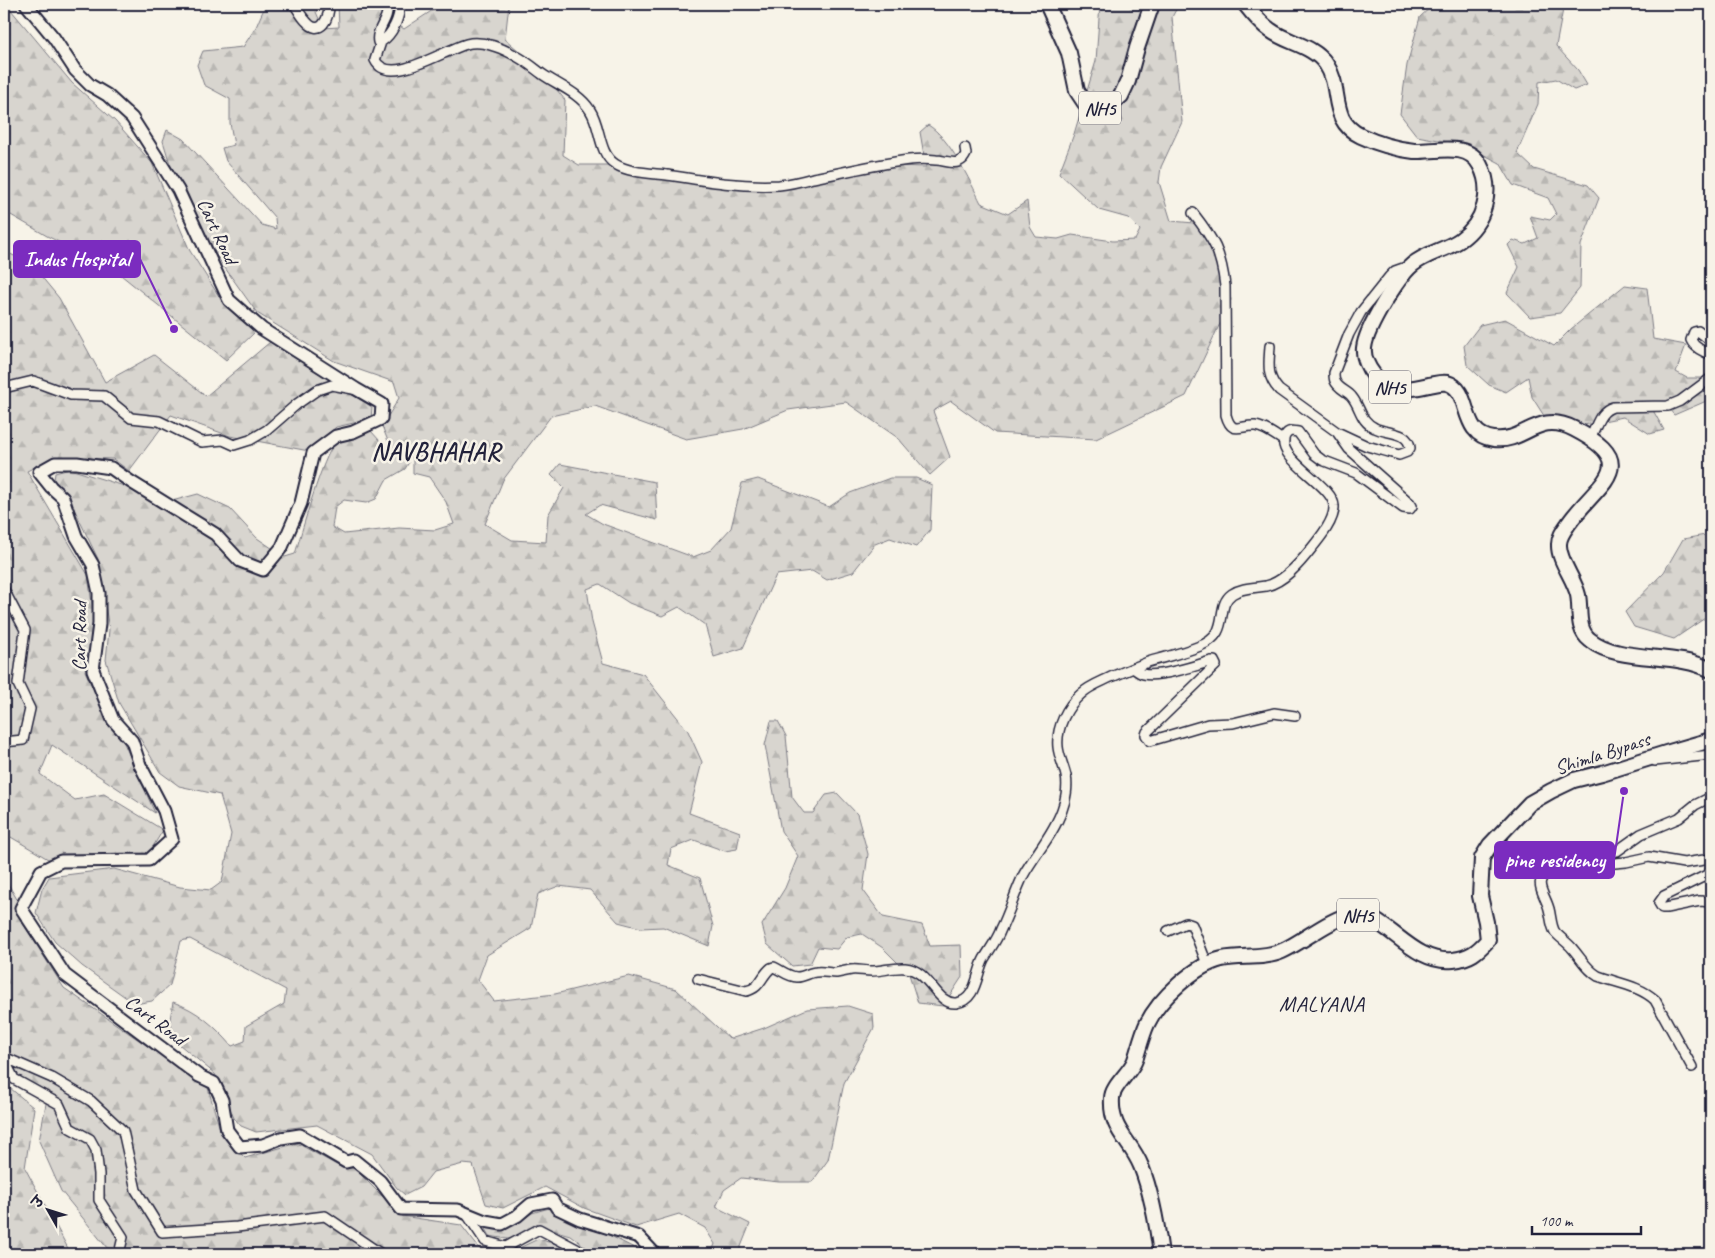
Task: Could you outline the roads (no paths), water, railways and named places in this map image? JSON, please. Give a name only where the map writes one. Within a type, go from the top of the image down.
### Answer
[{"type":"highway","name":"NH5","points":[[1047,4],[1069,53],[1077,91],[1085,103],[1096,108],[1108,107],[1121,96],[1128,81],[1152,4]]},
{"type":"highway","name":"NH5","points":[[1245,4],[1256,18],[1270,30],[1311,50],[1324,61],[1333,76],[1340,118],[1349,129],[1362,136],[1410,150],[1433,151],[1451,148],[1467,152],[1479,162],[1486,180],[1486,204],[1478,222],[1460,240],[1427,256],[1412,266],[1400,279],[1367,336],[1363,351],[1369,369],[1380,382],[1393,389],[1411,390],[1438,383],[1448,384],[1456,388],[1461,395],[1467,417],[1474,430],[1484,437],[1497,440],[1512,437],[1541,424],[1556,422],[1572,428],[1601,446],[1610,455],[1611,465],[1608,475],[1601,488],[1572,518],[1562,533],[1559,544],[1562,557],[1578,594],[1583,633],[1599,646],[1624,654],[1678,659],[1711,670]]},
{"type":"highway","name":"Shimla Bypass","points":[[1161,1254],[1147,1183],[1140,1164],[1115,1124],[1112,1111],[1112,1095],[1134,1063],[1147,1024],[1160,1003],[1191,975],[1207,964],[1222,959],[1276,953],[1293,946],[1339,919],[1353,915],[1367,917],[1419,953],[1434,959],[1462,959],[1478,952],[1488,940],[1480,896],[1482,858],[1490,845],[1530,803],[1574,780],[1711,740]]},
{"type":"main road","name":"Cart Road","points":[[26,4],[49,32],[75,70],[90,85],[107,95],[132,118],[178,190],[229,300],[262,329],[382,404],[381,419],[353,432],[336,436],[313,453],[301,503],[282,546],[263,570],[240,561],[215,534],[111,468],[77,463],[55,464],[39,472],[63,498],[76,536],[92,565],[99,593],[99,624],[93,670],[114,720],[132,741],[140,765],[164,811],[172,839],[149,860],[61,861],[40,870],[21,908],[65,975],[200,1076],[214,1084],[222,1100],[227,1130],[240,1147],[263,1144],[281,1138],[300,1135],[346,1162],[354,1160],[380,1181],[401,1209],[458,1210],[485,1221],[502,1224],[517,1216],[531,1204],[552,1200],[557,1208],[580,1220],[639,1237],[655,1254]]},
{"type":"street","points":[[294,4],[305,21],[312,26],[320,26],[327,21],[330,12],[329,4]]},
{"type":"street","points":[[381,42],[378,42],[377,35],[386,18],[386,4]]},
{"type":"street","points":[[399,4],[400,10],[397,21],[385,40],[381,42],[375,60],[378,66],[384,70],[398,71],[422,63],[453,48],[472,43],[488,44],[506,50],[526,61],[542,74],[582,100],[590,110],[595,121],[607,157],[623,168],[728,185],[781,185],[909,160],[956,162],[963,160],[966,154],[965,148]]},
{"type":"street","points":[[1193,213],[1210,235],[1218,251],[1226,286],[1226,415],[1228,423],[1237,429],[1256,426],[1284,441]]},
{"type":"street","points":[[1270,346],[1269,369],[1271,382],[1279,390],[1337,432],[1366,446],[1399,455],[1407,452],[1410,448],[1410,442],[1406,438],[1400,434],[1373,427],[1365,421],[1359,413],[1354,398],[1338,386],[1334,380],[1334,374],[1352,328],[1361,312],[1389,277],[1396,271],[1412,266]]},
{"type":"street","points":[[1711,341],[1698,331],[1694,332],[1691,340],[1699,349],[1711,354]]},
{"type":"street","points":[[1590,438],[1601,414],[1607,409],[1632,406],[1668,406],[1680,401],[1711,378]]},
{"type":"street","points":[[4,388],[34,381],[71,395],[104,396],[131,418],[159,421],[202,442],[223,440],[234,445],[250,440],[266,430],[317,390],[332,385],[356,389]]},
{"type":"street","points":[[698,979],[746,991],[753,990],[760,985],[771,968],[774,967],[796,977],[817,971],[838,973],[850,970],[870,971],[906,968],[924,977],[943,999],[948,1002],[961,1002],[967,998],[972,993],[983,960],[994,945],[1002,928],[1023,876],[1056,824],[1062,810],[1067,778],[1058,745],[1059,731],[1062,722],[1081,693],[1095,684],[1132,668],[1209,642],[1221,625],[1225,603],[1230,595],[1240,590],[1266,586],[1277,582],[1288,574],[1311,549],[1334,514],[1335,504],[1330,493],[1294,460],[1286,449],[1284,441],[1288,432],[1298,432],[1314,454],[1322,460],[1356,473],[1403,508],[1410,509],[1412,506],[1349,449],[1337,432]]},
{"type":"street","points":[[4,590],[24,630],[18,684],[30,709],[23,740],[4,742]]},
{"type":"street","points":[[1132,668],[1143,674],[1150,674],[1176,671],[1211,661],[1214,661],[1216,665],[1151,728],[1146,735],[1150,741],[1201,726],[1233,723],[1267,714],[1295,716]]},
{"type":"street","points":[[1643,760],[1653,761],[1711,755]]},
{"type":"street","points":[[1692,1067],[1655,1000],[1649,994],[1592,973],[1570,945],[1561,938],[1553,928],[1549,908],[1540,888],[1541,879],[1546,873],[1617,851],[1647,830],[1679,818],[1695,805],[1711,797]]},
{"type":"street","points":[[1597,858],[1604,864],[1649,857],[1684,863],[1711,859]]},
{"type":"street","points":[[1711,873],[1664,896],[1659,902],[1662,908],[1700,901],[1711,902]]},
{"type":"street","points":[[1168,931],[1186,923],[1192,925],[1207,964]]},
{"type":"street","points":[[4,1058],[14,1079],[60,1104],[70,1128],[90,1139],[96,1150],[99,1174],[99,1200],[123,1237],[119,1254]]},
{"type":"street","points":[[4,1058],[52,1078],[91,1100],[123,1131],[136,1190],[162,1232],[237,1227],[325,1216],[381,1254]]},
{"type":"street","points":[[466,1213],[485,1241],[506,1247],[539,1229],[586,1254]]},
{"type":"street","points":[[4,1249],[8,1254]]},
{"type":"place","name":"Indus Hospital","points":[[174,329]]},
{"type":"place","name":"pine residency","points":[[1624,791]]},
{"type":"district","name":"NAVBHAHAR","points":[[436,451]]},
{"type":"district","name":"MALYANA","points":[[1322,1003]]}]
